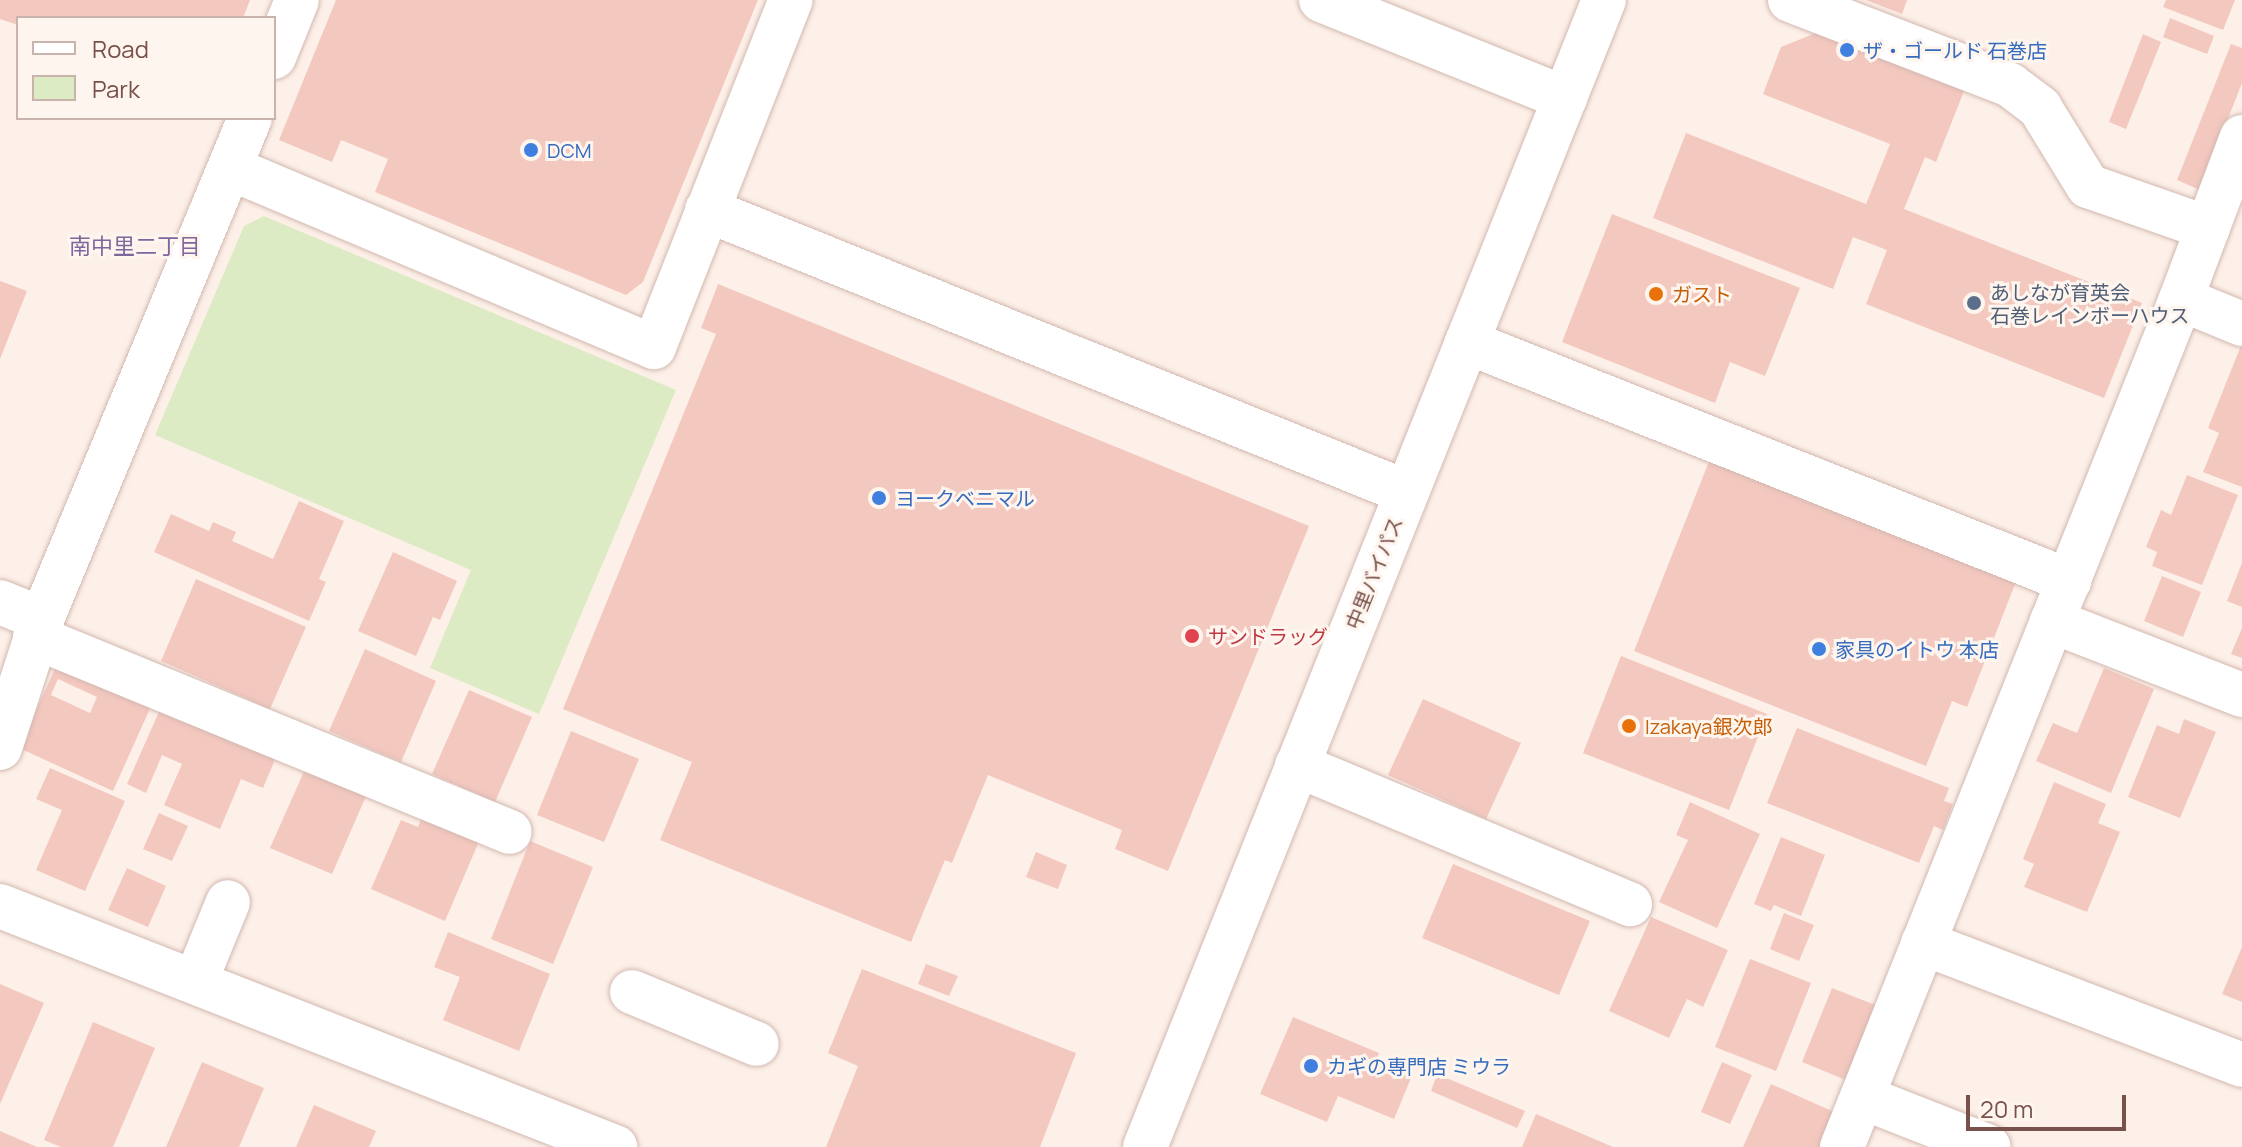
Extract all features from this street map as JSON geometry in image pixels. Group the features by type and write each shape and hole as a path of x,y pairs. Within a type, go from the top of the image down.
{"street":[{"path":"276,52 297,0"},
{"path":"230,168 654,347 791,0"},
{"path":"1321,0 1565,98"},
{"name":"中里バイパス","path":"1145,1147 1604,0"},
{"path":"1790,0 2010,85 2040,108 2088,186 2208,228"},
{"path":"0,748 38,628 249,120"},
{"path":"1842,1147 2181,299 2242,137"},
{"path":"707,210 1406,492"},
{"path":"2181,299 2242,324"},
{"path":"1467,342 2069,581"},
{"path":"0,602 38,628 510,832"},
{"path":"2052,621 2242,695"},
{"path":"1297,765 1630,904"},
{"path":"196,980 228,902"},
{"path":"0,906 196,980 615,1147"},
{"path":"1923,943 2242,1065"},
{"path":"632,992 757,1044"},
{"path":"1862,1097 1989,1147"}],"green space":[{"path":"264,216 676,390 539,714 430,668 471,570 155,435 244,226"}],"building":[{"path":"0,0 250,0 244,16 16,16 16,24 0,19"},
{"name":"DCM","path":"336,0 758,0 643,282 626,295 375,192 388,159 341,140 332,162 279,140"},
{"path":"1866,0 1907,0 1902,14"},
{"path":"2166,0 2235,0 2223,30 2163,7"},
{"path":"2170,18 2214,36 2207,54 2163,37"},
{"path":"1816,33 1964,91 1936,162 1925,157 1904,209 2142,303 2104,398 1866,304 1887,250 1853,237 1833,289 1653,218 1686,133 1866,204 1890,144 1763,94 1781,47"},
{"path":"2143,34 2161,42 2126,129 2109,122"},
{"path":"2231,44 2242,48 2242,83 2200,190 2177,180"},
{"path":"1612,214 1800,288 1765,376 1730,362 1715,403 1562,342"},
{"path":"0,281 27,291 0,359"},
{"path":"718,284 1309,526 1168,871 1115,849 1122,830 988,775 952,863 945,860 911,942 660,840 692,762 563,709 716,334 701,328"},
{"path":"2242,343 2242,487 2203,472 2219,433 2208,428"},
{"path":"1710,459 2017,579 1967,707 1952,701 1926,766 1634,651"},
{"path":"2187,475 2238,495 2202,585 2152,566 2157,552 2146,547 2161,510 2171,515"},
{"path":"299,501 344,521 319,579 326,582 309,621 154,552 171,514 209,531 213,522 236,532 232,541 273,559"},
{"path":"393,552 457,581 440,620 433,617 416,656 358,631"},
{"path":"2242,563 2242,607 2227,601"},
{"path":"2162,576 2201,592 2183,637 2144,621"},
{"path":"196,579 306,627 270,709 161,661"},
{"path":"2242,628 2242,658 2231,654"},
{"path":"365,649 436,681 401,762 329,731"},
{"path":"1621,656 1767,714 1729,810 1583,753"},
{"path":"58,662 152,704 113,791 19,748","holes":["58,679 97,697 90,713 51,695"]},
{"path":"2104,668 2154,689 2111,793 2036,761 2053,723 2077,733"},
{"path":"469,690 532,717 495,802 432,774"},
{"path":"1423,699 1521,743 1486,819 1388,775"},
{"path":"162,705 277,755 263,788 241,779 220,829 164,805 182,764 162,755 146,793 127,784"},
{"path":"2184,719 2216,732 2180,818 2128,797 2157,725 2179,734"},
{"path":"1797,728 1949,788 1944,801 1953,804 1943,830 1934,826 1919,863 1767,803"},
{"path":"571,731 639,759 604,842 537,815"},
{"path":"306,767 367,794 332,874 270,848"},
{"path":"50,768 125,801 85,891 36,870 62,810 36,799"},
{"path":"2054,782 2106,804 2098,823 2120,832 2087,912 2024,887 2034,864 2023,859"},
{"path":"1690,802 1760,834 1717,928 1659,902 1688,840 1676,835"},
{"path":"159,813 188,826 172,861 143,849"},
{"path":"423,814 480,839 445,921 371,889 401,820 418,827"},
{"path":"1781,837 1825,855 1801,916 1774,905 1771,911 1754,904"},
{"path":"530,841 593,867 553,964 491,939"},
{"path":"1036,852 1067,865 1058,889 1026,877"},
{"path":"1453,864 1590,921 1559,995 1422,938"},
{"path":"127,868 166,886 148,927 108,910"},
{"path":"1784,913 1814,925 1799,961 1770,949"},
{"path":"1651,917 1728,950 1703,1007 1687,999 1669,1038 1609,1011"},
{"path":"448,932 550,974 519,1051 443,1020 460,977 434,967"},
{"path":"2242,947 2242,1002 2222,994"},
{"path":"1750,959 1811,983 1776,1071 1715,1047"},
{"path":"926,964 958,976 949,996 918,984"},
{"path":"862,969 1076,1053 1040,1147 826,1147 858,1066 828,1053"},
{"path":"0,984 44,1003 0,1104"},
{"path":"1832,988 1883,1008 1853,1083 1802,1062"},
{"path":"1293,1017 1379,1053 1375,1063 1411,1078 1394,1119 1338,1096 1327,1122 1260,1094"},
{"path":"93,1022 155,1048 113,1147 61,1147 44,1140"},
{"path":"202,1062 264,1088 239,1147 166,1147"},
{"path":"1722,1062 1752,1075 1730,1124 1701,1112"},
{"path":"1437,1074 1525,1111 1517,1128 1431,1091"},
{"path":"1771,1084 1843,1116 1829,1147 1743,1147"},
{"path":"314,1105 376,1131 369,1147 296,1147"},
{"path":"1536,1114 1613,1147 1522,1147"},
{"path":"0,1131 37,1147 0,1147"}],"place":[{"name":"ザ・ゴールド 石巻店","path":"1847,50"},
{"name":"DCM","path":"531,150"},
{"name":"ガスト","path":"1656,294"},
{"name":"あしなが育英会 石巻レインボーハウス","path":"1974,303"},
{"name":"ヨークベニマル","path":"879,498"},
{"name":"サンドラッグ","path":"1192,636"},
{"name":"家具のイトウ 本店","path":"1819,649"},
{"name":"Izakaya銀次郎","path":"1629,726"},
{"name":"カギの専門店 ミウラ","path":"1311,1066"}],"district":[{"name":"南中里二丁目","path":"135,247"}]}
